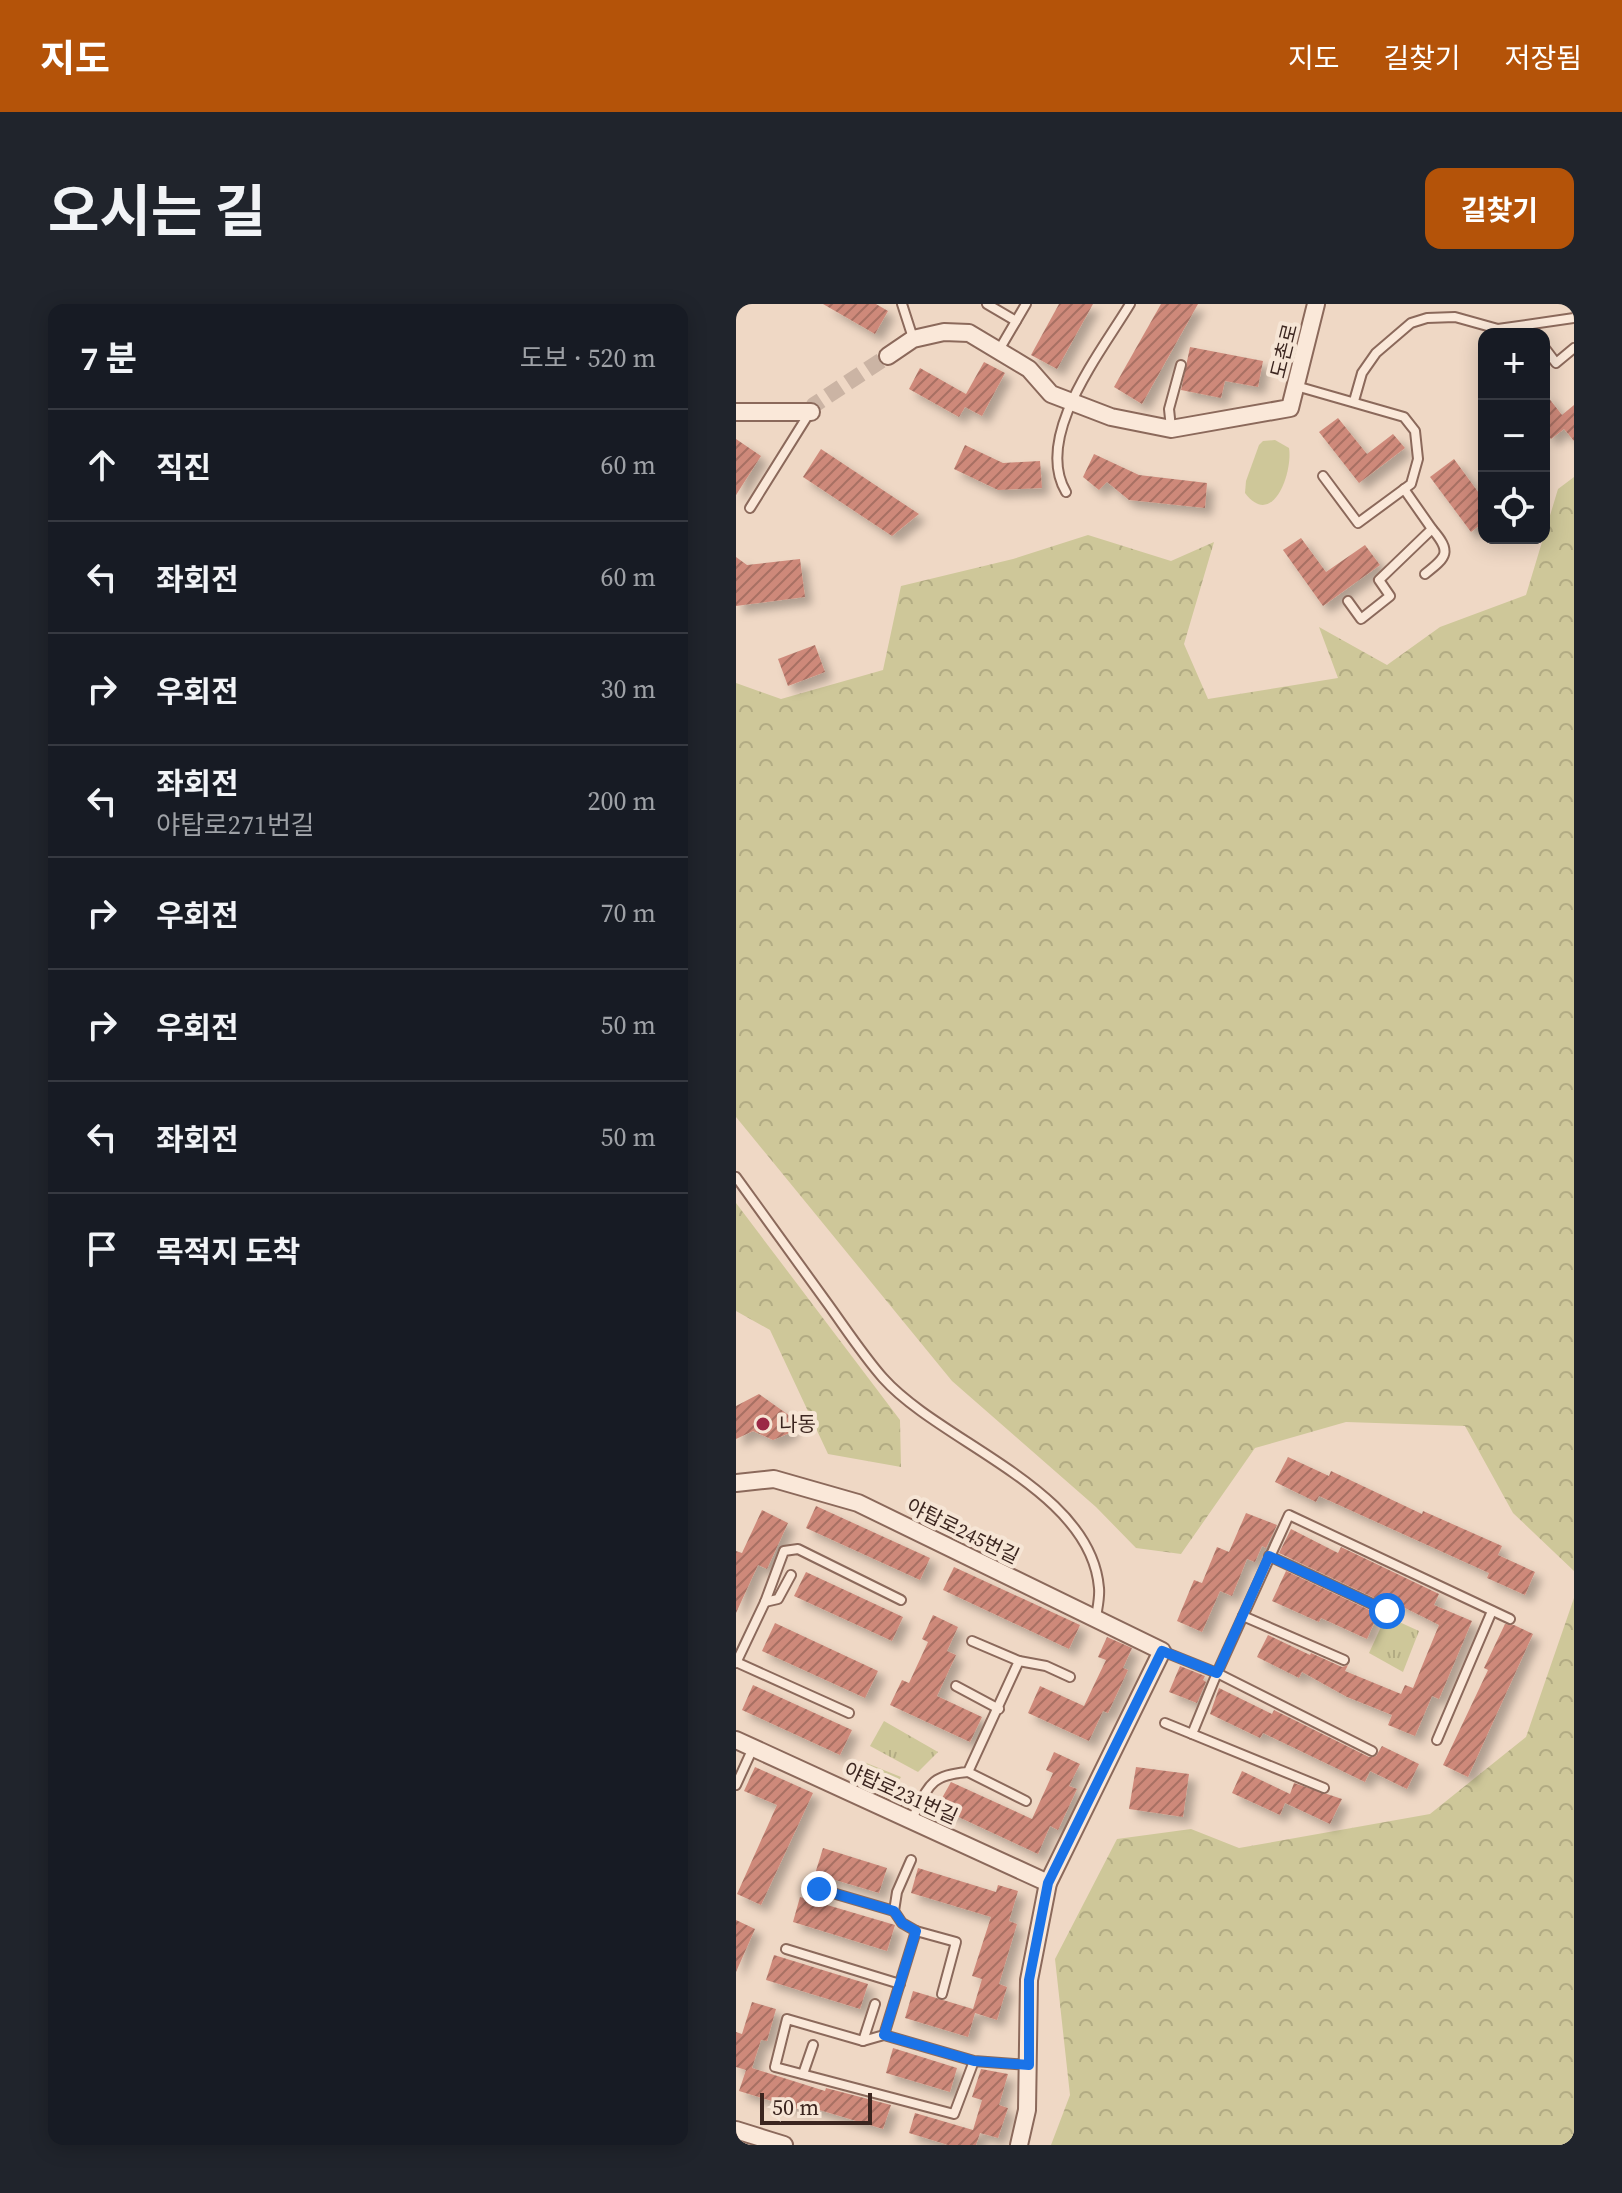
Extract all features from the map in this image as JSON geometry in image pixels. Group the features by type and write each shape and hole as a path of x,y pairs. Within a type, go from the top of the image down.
{"street":[{"name":"도촌로","path":"1171,429 1290,408 1316,304"},
{"path":"888,356 913,339 944,332 969,333 1029,369 1051,394 1111,417 1171,429"},
{"path":"736,412 811,412"},
{"name":"야탑로245번길","path":"736,1483 774,1479 858,1503 1162,1651"},
{"path":"1019,2145 1027,2110 1029,1980 1048,1883 1162,1651"},
{"name":"야탑로231번길","path":"736,1740 1048,1883"},
{"path":"736,2130 784,2145"}],"lane":[{"path":"902,304 913,339"},
{"path":"987,304 1016,321"},
{"path":"999,350 1026,304"},
{"path":"1066,492 1062,485 1059,443 1070,402 1130,304"},
{"path":"1354,401 1362,373 1376,353 1411,323 1427,318 1455,317 1498,329 1574,318"},
{"path":"1550,355 1556,363 1574,348"},
{"path":"1171,429 1169,409 1181,365"},
{"path":"1296,386 1404,417 1415,431 1418,459 1411,484 1358,523 1323,476"},
{"path":"750,508 811,412"},
{"path":"1404,489 1444,542 1446,552 1443,561 1425,574"},
{"path":"1348,601 1361,619 1390,596 1379,580 1432,529"},
{"path":"736,1177 859,1348 897,1393 1024,1481 1052,1504 1076,1530 1091,1559 1100,1588 1096,1619"},
{"path":"1192,1734 1289,1515 1510,1619"},
{"path":"849,1713 736,1662 765,1602 784,1551 798,1549 901,1600"},
{"path":"1269,1556 1387,1611"},
{"path":"765,1602 778,1599 791,1575"},
{"path":"1437,1740 1492,1611"},
{"path":"1243,1616 1344,1660"},
{"path":"972,1641 1019,1661 1046,1666 1070,1677"},
{"path":"1162,1651 1217,1673 1372,1751"},
{"path":"968,1772 1019,1661"},
{"path":"956,1686 999,1709"},
{"path":"1165,1723 1324,1788"},
{"path":"736,1785 753,1748"},
{"path":"912,1819 929,1786 945,1774 968,1772 1026,1801"},
{"path":"894,1911 897,1892 911,1860"},
{"path":"819,1889 894,1911 902,1923 916,1931 956,1942 942,1994"},
{"path":"884,2035 916,1931"},
{"path":"786,1949 900,1984"},
{"path":"863,2041 875,2004"},
{"path":"974,2061 954,2114 775,2067 787,2019 863,2041 884,2035 974,2061 1029,2065"},
{"path":"803,2074 813,2045"}],"green space":[{"path":"1275,440 1289,448 1288,470 1279,493 1272,501 1264,505 1255,503 1245,493 1246,481 1259,445 1263,441"},
{"path":"1574,477 1574,1571 1513,1513 1465,1426 1346,1422 1255,1448 1181,1554 1136,1548 1096,1507 952,1381 736,1117 736,683 781,699 883,670 901,586 1013,559 1088,535 1171,561 1214,542 1184,644 1208,699 1338,678 1319,627 1387,665 1440,627 1526,595 1541,544 1550,544 1550,516 1558,489"},
{"path":"736,1203 900,1420 901,1467 828,1454 770,1330 736,1311"},
{"path":"1574,1598 1574,2145 1051,2145 1070,2095 1055,1959 1117,1839 1191,1829 1239,1848 1430,1814 1526,1737"},
{"path":"1386,1616 1419,1631 1403,1672 1369,1653"},
{"path":"884,1721 938,1752 918,1772 870,1746"},
{"path":"864,1762 901,1777 890,1794 857,1778"}],"building":[{"path":"823,304 876,304 888,311 875,334"},
{"path":"1059,304 1093,304 1057,369 1031,355"},
{"path":"1161,304 1198,304 1142,404 1114,387"},
{"path":"1190,347 1263,361 1258,387 1225,381 1221,398 1181,390"},
{"path":"984,362 1005,373 982,416 965,407 959,417 909,389 920,368 966,394"},
{"path":"1550,400 1562,415 1574,405 1574,441 1564,429 1551,439"},
{"path":"1338,418 1367,454 1393,434 1405,448 1359,483 1319,432"},
{"path":"736,439 761,456 736,495"},
{"path":"965,445 1003,463 1040,461 1042,488 998,490 954,469"},
{"path":"821,449 919,514 892,536 803,477"},
{"path":"1094,454 1139,475 1207,483 1205,508 1129,500 1107,482 1099,490 1083,477"},
{"path":"1454,459 1478,492 1478,527 1471,532 1430,477"},
{"path":"1301,538 1326,572 1365,545 1380,565 1323,606 1283,550"},
{"path":"736,557 747,565 800,559 805,597 736,606"},
{"path":"815,645 825,672 788,686 778,659"},
{"name":"나동","path":"759,1394 790,1416 792,1432 773,1440 753,1431 736,1439 736,1406"},
{"path":"1288,1457 1329,1476 1331,1471 1422,1514 1423,1511 1502,1546 1498,1555 1535,1572 1525,1595 1487,1578 1489,1573 1319,1496 1316,1502 1275,1482"},
{"path":"816,1506 930,1558 920,1580 806,1528"},
{"path":"762,1510 788,1523 767,1569 758,1565 736,1613 736,1551 742,1553"},
{"path":"1246,1513 1277,1525 1266,1548 1262,1546 1255,1562 1247,1559 1232,1596 1220,1591 1202,1632 1177,1621 1194,1580 1202,1583 1217,1547 1229,1552"},
{"path":"1291,1529 1338,1553 1341,1547 1439,1594 1434,1605 1472,1621 1439,1699 1432,1696 1415,1736 1388,1725 1392,1715 1347,1697 1302,1672 1299,1678 1257,1657 1268,1635 1342,1667 1348,1665 1345,1671 1401,1694 1405,1685 1413,1688 1439,1625 1385,1598 1383,1602 1279,1553"},
{"path":"954,1567 1080,1625 1069,1649 943,1590"},
{"path":"1286,1571 1378,1614 1367,1639 1321,1618 1319,1622 1272,1601"},
{"path":"806,1572 903,1617 892,1641 794,1596"},
{"path":"933,1615 958,1627 947,1651 956,1655 937,1696 982,1717 970,1742 890,1705 902,1680 909,1683 928,1642 922,1639"},
{"path":"775,1623 878,1671 865,1698 762,1651"},
{"path":"1505,1624 1533,1634 1468,1777 1443,1765 1488,1670 1484,1668"},
{"path":"1107,1637 1132,1648 1123,1668 1128,1670 1108,1713 1103,1711 1089,1741 1028,1713 1040,1686 1084,1706 1106,1660 1098,1657"},
{"path":"1180,1666 1205,1676 1203,1680 1206,1682 1197,1703 1169,1692"},
{"path":"753,1685 852,1730 840,1755 742,1710"},
{"path":"1219,1688 1272,1714 1274,1710 1369,1757 1376,1756 1382,1746 1419,1764 1407,1789 1370,1771 1365,1782 1263,1733 1260,1738 1210,1714"},
{"path":"1054,1752 1080,1764 1069,1786 1077,1789 1058,1830 1050,1826 1038,1854 937,1807 951,1782 1032,1819 1053,1773 1046,1770"},
{"path":"755,1767 813,1793 761,1905 737,1894 777,1805 744,1791"},
{"path":"1136,1767 1189,1774 1183,1817 1129,1809"},
{"path":"1242,1771 1290,1794 1294,1783 1342,1799 1330,1824 1285,1803 1280,1815 1232,1793"},
{"path":"823,1848 887,1868 879,1893 815,1874"},
{"path":"918,1868 996,1892 998,1885 1018,1891 1009,1921 1017,1924 999,1984 1007,1987 997,2020 975,2013 968,2037 905,2018 913,1991 973,2009 982,1979 972,1976 991,1917 911,1893"},
{"path":"800,1897 895,1925 887,1951 793,1922"},
{"path":"736,1920 755,1929 736,1972"},
{"path":"774,1955 868,1984 860,2009 766,1980"},
{"path":"752,2002 776,2009 767,2041 761,2040 752,2068 825,2091 826,2088 891,2105 883,2129 806,2106 805,2111 739,2091 746,2070 736,2067 736,2032 742,2034"},
{"path":"893,2048 957,2068 950,2092 886,2073"},
{"path":"981,2069 1008,2074 999,2105 1008,2108 998,2138 980,2133 976,2145 948,2145 909,2133 915,2113 973,2130 982,2100 972,2097"}],"tunnel":[{"path":"811,412 814,405 888,356"}],"place":[{"name":"나동","path":"763,1424"}],"route":[{"path":"819,1889 894,1911 902,1923 916,1931 884,2035 974,2061 1029,2065 1029,1980 1048,1883 1162,1651 1217,1673 1269,1556 1387,1611"}]}
